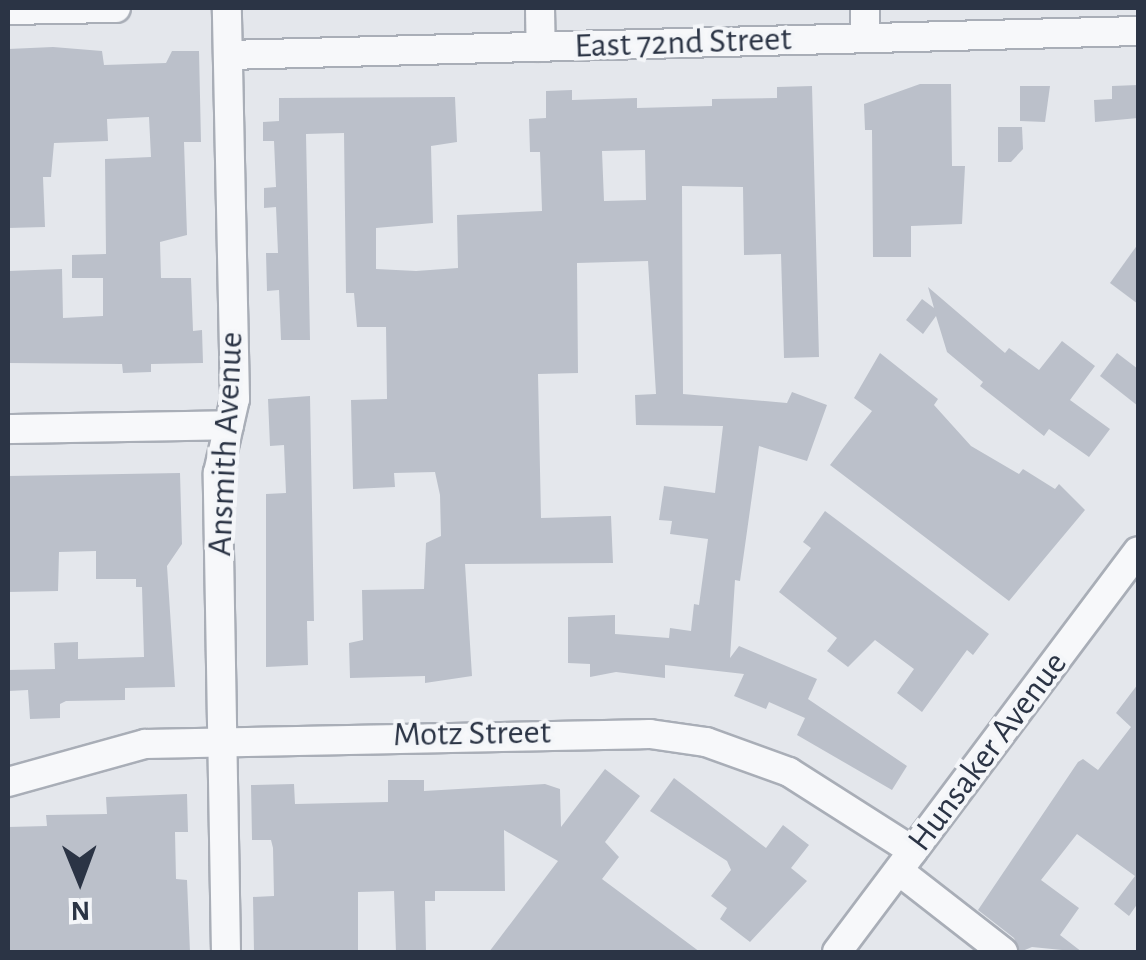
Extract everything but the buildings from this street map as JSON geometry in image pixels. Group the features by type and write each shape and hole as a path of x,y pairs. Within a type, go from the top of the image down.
{"street":[{"path":"8,10 116,8"},
{"name":"Ansmith Avenue","path":"226,8 235,399 218,474 226,952"},
{"path":"540,8 541,47"},
{"path":"865,8 865,38"},
{"name":"East 72nd Street","path":"228,55 865,38 1030,21 1138,31"},
{"path":"8,429 229,424"},
{"name":"Hunsaker Avenue","path":"837,952 1138,551"},
{"name":"Motz Street","path":"8,782 129,746 593,731 689,738 811,783 906,861 1003,952"}]}
